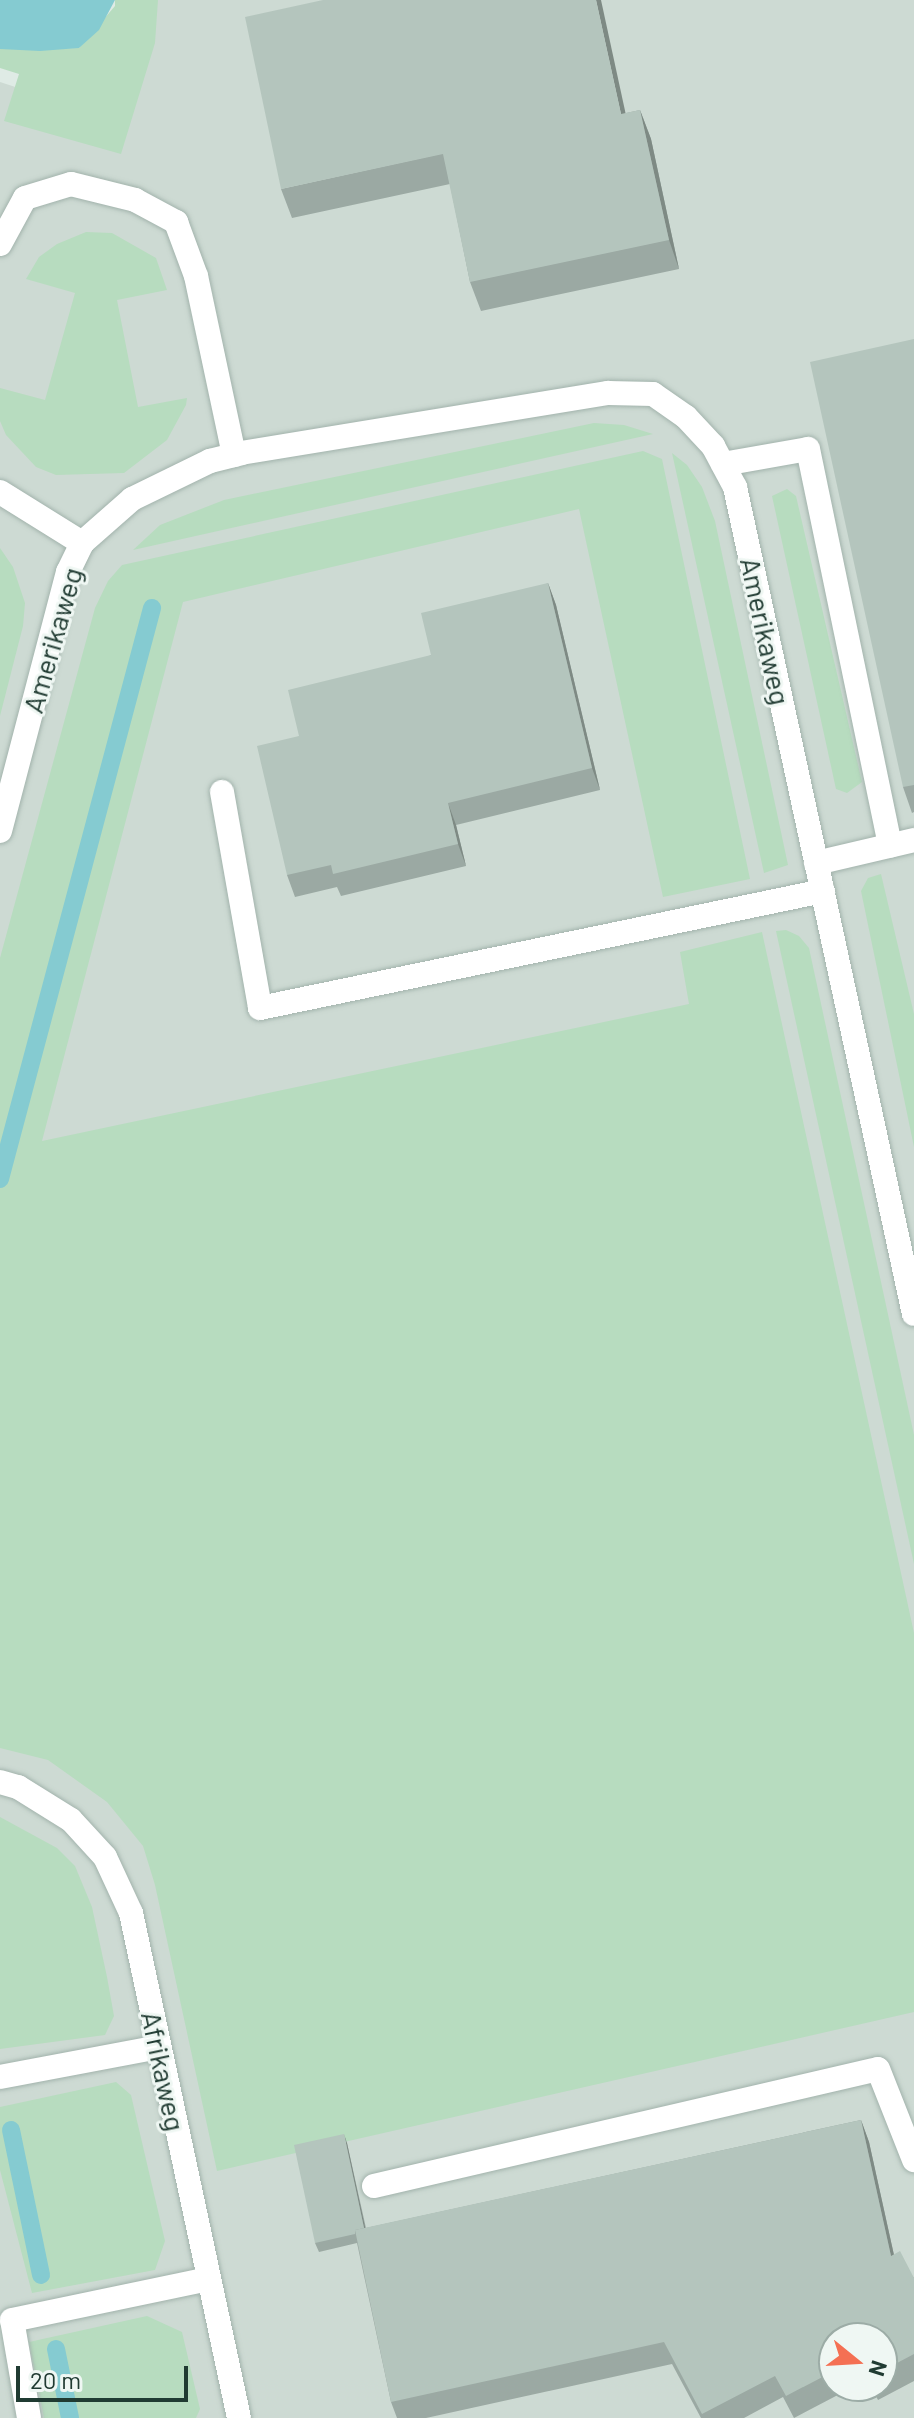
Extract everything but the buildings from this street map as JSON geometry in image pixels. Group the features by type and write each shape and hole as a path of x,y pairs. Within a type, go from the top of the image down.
{"street":[{"path":"0,244 25,198 71,184 135,200 176,222 196,276 234,455"},
{"name":"Amerikaweg","path":"0,831 68,572 82,543 132,499 210,461 234,455 608,393 653,394 686,417 713,446 735,487 914,1314"},
{"path":"723,464 808,449 902,843 816,863"},
{"name":"Amerikaweg","path":"0,492 82,543"},
{"path":"222,792 260,1008 823,891"},
{"name":"Afrikaweg","path":"0,1782 18,1787 71,1820 105,1857 131,1913 239,2418"},
{"path":"0,2077 159,2047"},
{"path":"374,2186 878,2069 914,2160"},
{"path":"29,2418 6,2312 209,2279"}],"shaded area":[{"path":"137,0 914,0 914,2418 0,2418 0,82 104,116"}],"green space":[{"path":"115,0 158,0 155,43 121,154 4,121 19,74 0,68 0,49 79,48 115,6"},
{"path":"86,232 112,233 156,258 167,290 117,300 138,407 187,398 167,440 124,473 56,475 36,467 6,435 0,421 0,388 45,400 75,293 26,279 39,257 57,244"},
{"path":"594,423 624,425 653,434 133,550 160,525 224,500"},
{"path":"643,451 662,459 750,879 663,897 579,509 183,602 42,1141 689,1004 680,952 762,932 914,1633 914,2012 217,2171 155,1885 143,1846 107,1802 48,1760 0,1748 0,958 95,608 108,581 122,565"},
{"path":"672,453 687,465 702,487 715,521 788,865 764,873"},
{"path":"787,489 796,496 862,782 847,793 836,789 772,496"},
{"path":"0,548 13,567 25,603 23,626 0,716"},
{"path":"881,874 914,1014 914,1147 861,891 868,878"},
{"path":"786,930 799,936 809,948 914,1435 914,1564 776,931"},
{"path":"0,1817 57,1848 75,1866 92,1907 114,2016 105,2035 0,2049"},
{"path":"116,2082 131,2095 165,2241 155,2270 32,2293 0,2170 0,2107"},
{"path":"147,2316 182,2332 200,2409 196,2418 44,2418 29,2342"}],"water":[{"path":"0,0 115,0 99,30 79,48 40,51 0,49"}],"waterway":[{"path":"0,1179 152,608"},
{"path":"11,2130 41,2275"},
{"path":"56,2349 70,2418"}]}
